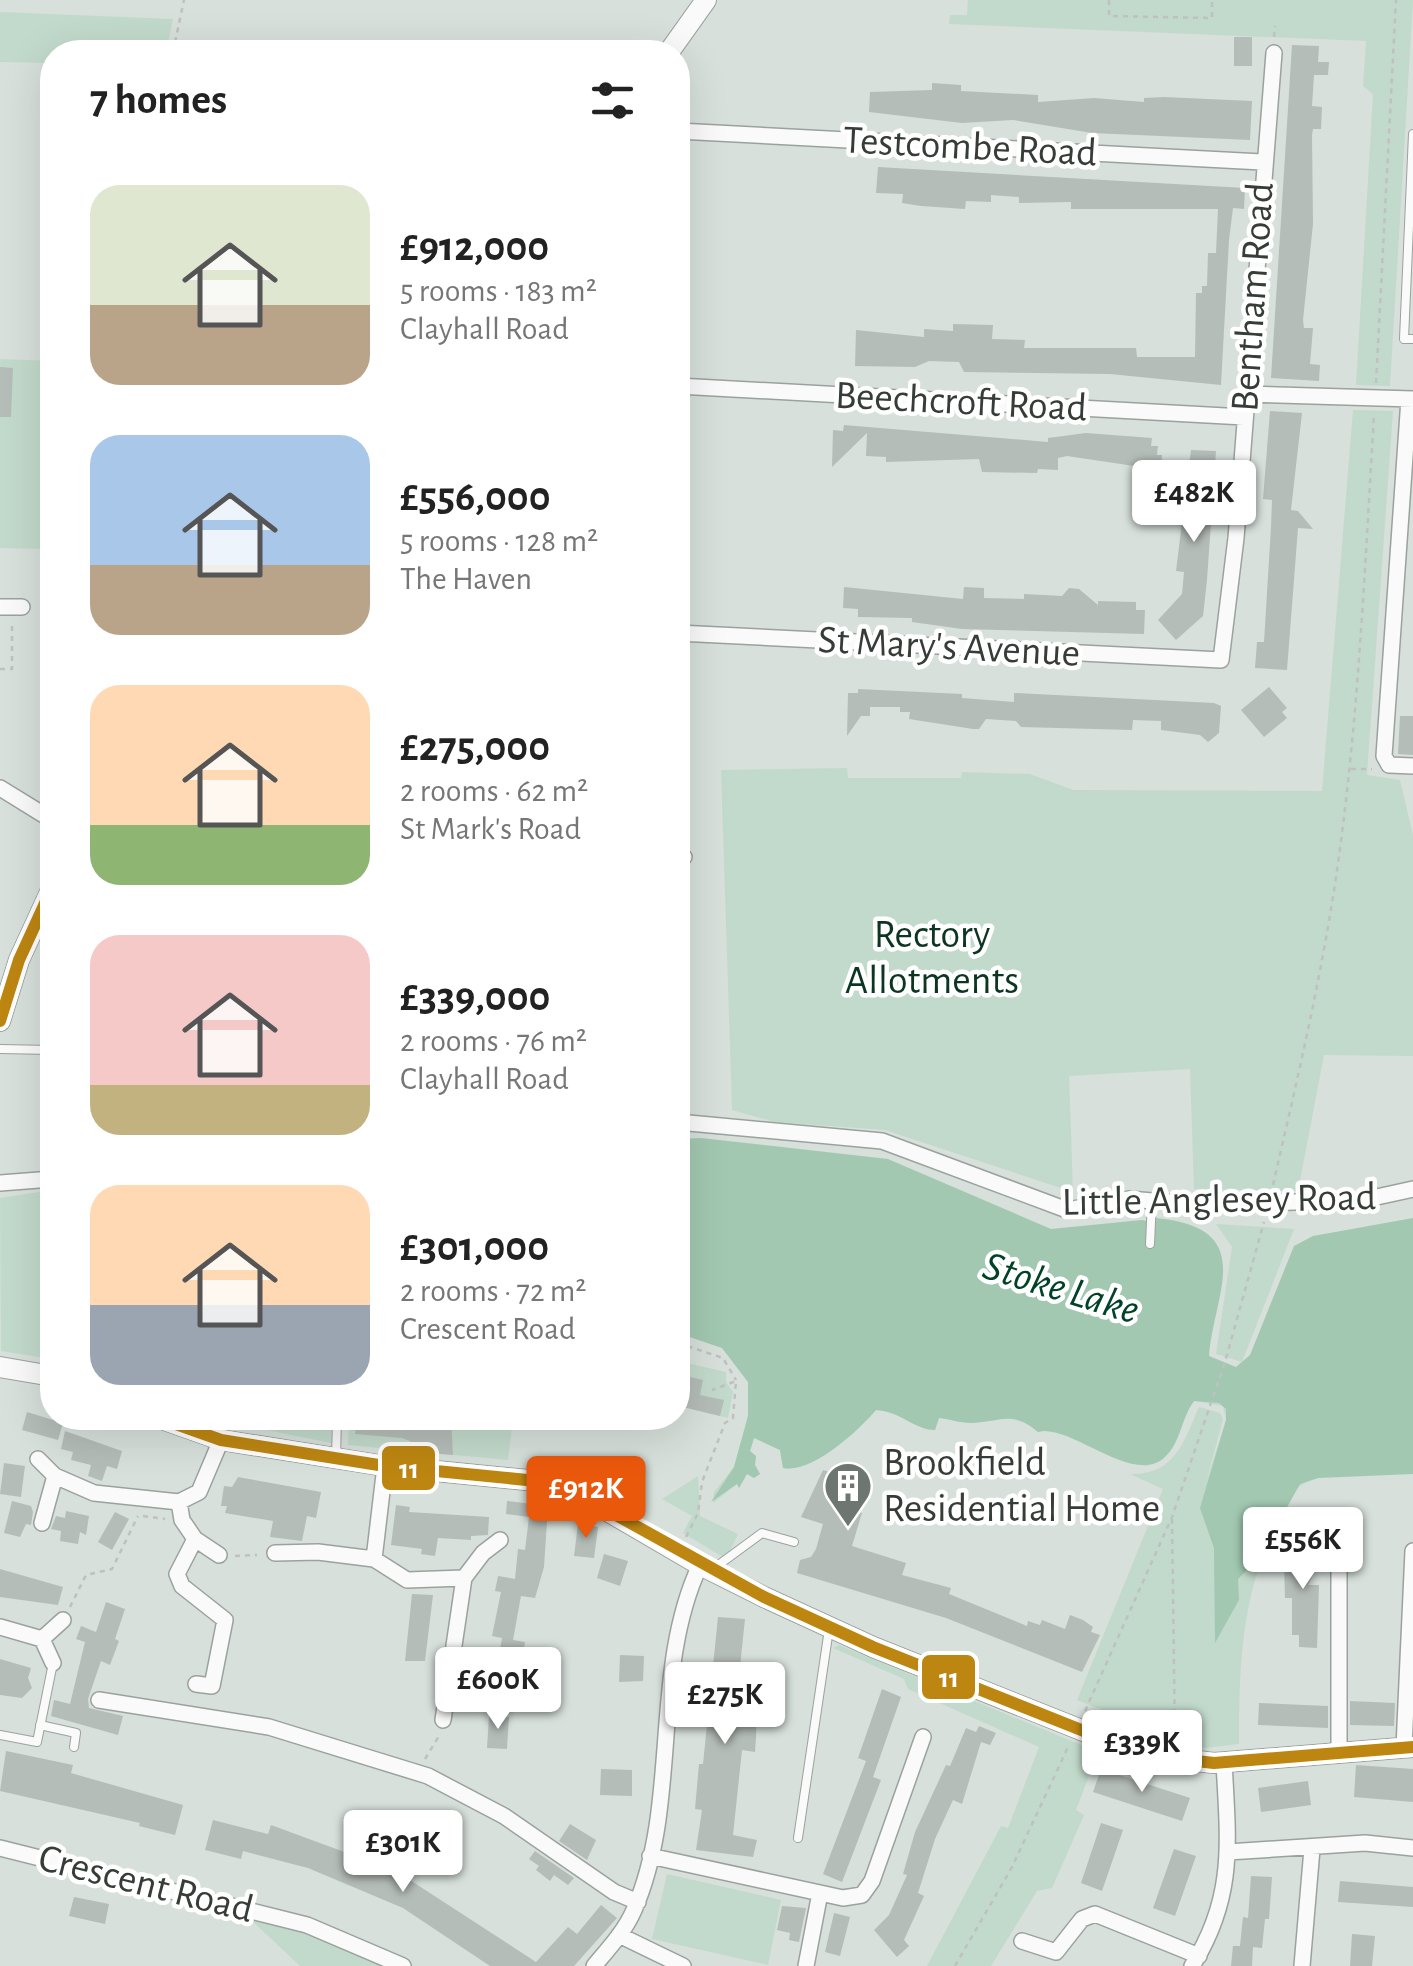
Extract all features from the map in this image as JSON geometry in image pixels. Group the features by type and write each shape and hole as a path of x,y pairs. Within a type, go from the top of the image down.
{"street":[{"path":"678,40 706,0"},
{"name":"Bentham Road","path":"1221,660 1274,53"},
{"name":"Testcombe Road","path":"690,132 1262,162"},
{"name":"Beechcroft Road","path":"690,387 1244,417"},
{"path":"1246,394 1411,399 1385,760 1413,766"},
{"name":"St Mary's Avenue","path":"690,634 1221,660"},
{"path":"0,788 40,813"},
{"path":"0,1022 10,958 40,908"},
{"name":"Little Anglesey Road","path":"690,1123 882,1142 1059,1209 1152,1200 1364,1200 1413,1189"},
{"path":"0,1182 40,1180"},
{"path":"0,1367 40,1374"},
{"path":"193,1430 221,1440 336,1460 537,1481 580,1494 705,1568 829,1627 1144,1755 1181,1762 1409,1747 1412,1552"},
{"path":"38,1459 55,1476 94,1493 178,1502 199,1492 221,1440"},
{"path":"374,1560 386,1466"},
{"path":"42,1522 55,1476"},
{"path":"178,1502 183,1524 195,1539 219,1555"},
{"path":"195,1539 178,1571 179,1582 222,1615 226,1624 212,1686 196,1684"},
{"path":"442,1720 464,1578 483,1553 500,1540"},
{"path":"275,1553 318,1552 374,1560 407,1580 464,1578"},
{"path":"1339,1566 1339,1750"},
{"path":"594,1966 620,1935 638,1902 650,1856 684,1606 705,1568"},
{"path":"42,1639 63,1620"},
{"path":"0,1627 42,1639 53,1663"},
{"path":"99,1700 269,1727 415,1772 504,1816 614,1892 638,1902"},
{"path":"650,1856 853,1898 868,1890 924,1737"},
{"path":"1022,1940 1048,1952 1060,1950 1082,1920 1095,1914 1196,1961 1222,1906 1228,1852 1224,1762"},
{"path":"1228,1852 1365,1843 1413,1848"},
{"name":"Crescent Road","path":"0,1848 307,1925 403,1966"},
{"path":"1302,1966 1312,1849"},
{"path":"806,1966 820,1893"},
{"path":"620,1935 683,1966"}],"lane":[{"path":"1413,134 1404,339 1413,339"},
{"path":"0,1049 40,1050"},
{"path":"1150,1244 1152,1200"},
{"path":"336,1460 337,1430"},
{"path":"705,1568 762,1533 794,1542"},
{"path":"798,1838 829,1627"},
{"path":"0,1735 36,1742 53,1663"},
{"path":"40,1725 76,1733 74,1747"}],"path":[{"path":"176,40 184,0"},
{"path":"1109,0 1109,16 1212,18 1212,0"},
{"path":"955,1966 1012,1867 1172,1517 1210,1408 1269,1202 1320,972 1349,769 1375,399 1396,0"},
{"path":"0,669 12,670 12,607"},
{"path":"1349,769 1367,770 1385,760"},
{"path":"678,1551 698,1513 702,1482 725,1423 733,1418 736,1381 724,1358 690,1347"},
{"path":"712,1390 736,1381"},
{"path":"63,1620 86,1575 112,1569 138,1514"},
{"path":"1172,1517 1172,1729 1181,1762"},
{"path":"219,1555 275,1553"},
{"path":"415,1772 437,1744 442,1720"}],"green space":[{"path":"968,0 1413,0 1390,386 1356,385 1373,94 1363,86 1366,41 949,24 950,15 967,15"},
{"path":"0,12 173,19 169,40 40,40 40,63 0,62"},
{"path":"0,359 40,361 40,549 0,548"},
{"name":"Rectory Allotments","path":"1353,410 1393,411 1367,775 1400,780 1413,835 1413,1056 1324,1055 1298,1191 1194,1189 1190,1069 1069,1076 1073,1192 885,1130 775,1122 732,1110 721,770 847,768 848,778 961,778 962,772 1030,774 1073,790 1322,791"},
{"path":"40,1192 40,1357 1,1351 0,1198"},
{"path":"1216,1224 1294,1229 1242,1362 1216,1354 1232,1247"},
{"path":"690,1329 875,1409 933,1416 1196,1387 1413,1474 1332,1475 1303,1484 1293,1493 1263,1554 1247,1614 1240,1676 1239,1744 1205,1748 1077,1700 1163,1489 1130,1474 1145,1473 1167,1463 1182,1444 1199,1407 1220,1413 1223,1419 1206,1483 1226,1420 1223,1406 1194,1401 1170,1451 1151,1464 1119,1459 1067,1436 1038,1432 1014,1419 972,1423 939,1418 935,1430 876,1410 834,1449 795,1468 783,1468 780,1450 754,1438 750,1451 756,1456 760,1474 754,1478 747,1474 739,1488 737,1484 713,1503 714,1492 734,1467 748,1416 748,1382 722,1348 690,1337"},
{"path":"690,1364 726,1372 726,1382 733,1392 728,1418 690,1409"},
{"path":"266,1430 332,1430 331,1443"},
{"path":"349,1430 512,1430 508,1460 348,1445"},
{"path":"698,1476 700,1516 738,1534 726,1559 683,1533 692,1516 662,1499"},
{"path":"839,1645 1098,1752 1076,1810 1084,1815 1052,1888 1037,1891 991,1966 927,1966 1001,1826 1008,1828 1039,1747 908,1689 904,1679 833,1648"},
{"path":"667,1874 781,1900 768,1965 652,1939"},
{"path":"249,1918 299,1930 387,1966 300,1966"}],"water":[{"name":"Stoke Lake","path":"690,1138 888,1159 1051,1229 1142,1220 1147,1221 1147,1238 1154,1238 1156,1218 1188,1224 1208,1235 1219,1249 1223,1267 1209,1356 1236,1367 1250,1355 1294,1246 1313,1236 1413,1218 1413,1474 1318,1478 1300,1484 1258,1559 1238,1579 1239,1600 1215,1643 1214,1548 1200,1508 1226,1420 1226,1409 1219,1403 1194,1401 1170,1452 1151,1465 1119,1460 1067,1436 1038,1432 1014,1419 972,1423 939,1418 935,1430 876,1410 834,1449 795,1468 783,1468 780,1450 754,1438 750,1451 756,1456 760,1474 754,1478 747,1474 739,1488 737,1484 711,1502 734,1467 748,1416 748,1382 722,1348 690,1337"}],"building":[{"path":"1234,37 1252,37 1252,66 1234,66"},
{"path":"1292,45 1319,46 1318,62 1329,62 1328,75 1314,75 1312,106 1322,107 1321,129 1313,129 1312,135 1313,224 1303,320 1304,328 1313,328 1310,364 1320,365 1319,381 1271,378"},
{"path":"932,83 961,85 961,91 1038,95 1038,102 1094,98 1144,102 1144,98 1164,97 1252,101 1250,140 1092,133 1013,120 962,123 869,112 870,92 932,90"},
{"path":"878,167 1245,188 1244,209 1233,208 1229,240 1221,385 1110,374 964,372 959,362 929,361 915,367 855,366 856,330 924,337 924,329 953,331 953,324 993,325 992,339 1025,340 1024,348 1136,348 1137,357 1195,357 1196,293 1202,293 1202,286 1207,286 1208,253 1216,253 1218,209 1071,209 1071,202 1019,203 1019,197 991,195 991,202 966,201 965,209 921,206 902,203 903,194 876,193"},
{"path":"0,367 13,368 11,417 0,417"},
{"path":"1270,411 1302,413 1291,510 1298,511 1313,529 1298,528 1287,670 1255,668 1257,642 1264,642 1271,527 1272,500 1263,499"},
{"path":"844,425 1048,442 1048,438 1086,433 1152,438 1151,446 1158,446 1157,455 1162,455 1161,470 1067,456 1058,458 1058,470 1038,469 1037,473 982,472 979,459 886,462 886,457 866,456 867,433 832,467 833,430 843,431"},
{"path":"1191,450 1216,451 1207,580 1203,616 1176,640 1158,620 1182,594 1184,572 1176,571"},
{"path":"844,587 963,599 964,587 984,588 984,598 1024,599 1024,594 1062,596 1069,588 1079,589 1098,605 1098,601 1136,602 1136,610 1145,610 1144,634 962,629 912,622 912,618 858,617 858,609 843,608"},
{"path":"1269,687 1287,708 1282,712 1287,718 1264,737 1241,710"},
{"path":"858,689 962,694 962,698 1014,702 1014,693 1214,703 1221,706 1219,733 1208,742 1200,735 1161,730 1161,721 1133,720 1132,730 1021,727 1016,721 986,719 979,729 973,729 909,719 910,712 900,712 900,707 870,707 870,716 861,716 847,736 848,693 858,693"},
{"path":"1400,716 1413,716 1413,755 1398,754"},
{"path":"690,1377 703,1380 700,1395 724,1400 720,1416 690,1409"},
{"path":"27,1412 40,1416 40,1430 61,1430 58,1440 22,1430"},
{"path":"356,1430 452,1430 453,1455 414,1452 410,1441 402,1438 355,1434"},
{"path":"65,1431 122,1451 117,1469 107,1466 102,1481 88,1476 91,1465 71,1460 73,1452 61,1449"},
{"path":"4,1463 25,1466 21,1497 0,1494"},
{"path":"823,1470 852,1479 843,1507 862,1513 852,1546 906,1563 902,1575 951,1588 949,1594 1027,1626 1028,1621 1040,1625 1042,1620 1065,1629 1070,1615 1093,1627 1091,1632 1100,1635 1082,1672 946,1618 797,1573 800,1560 811,1557 816,1549 823,1524 801,1517"},
{"path":"238,1477 321,1492 316,1518 307,1516 302,1541 270,1537 273,1521 225,1513 227,1506 221,1506 224,1486 232,1487"},
{"path":"12,1501 31,1506 33,1512 31,1525 26,1524 20,1537 4,1533"},
{"path":"507,1501 548,1506 544,1567 535,1598 521,1596 513,1640 525,1642 518,1684 495,1680 502,1638 492,1636 501,1592 495,1591 498,1576 515,1579 518,1549 525,1550 529,1517 506,1514"},
{"path":"396,1505 410,1507 409,1512 489,1517 488,1535 471,1536 471,1540 438,1538 435,1556 421,1554 422,1549 391,1545"},
{"path":"66,1511 89,1516 86,1535 80,1532 78,1544 60,1541 61,1531 51,1529 56,1516 65,1518"},
{"path":"115,1512 129,1519 112,1550 98,1542"},
{"path":"1339,1513 1352,1514 1351,1546 1325,1545 1326,1520 1339,1521"},
{"path":"578,1524 598,1527 594,1558 574,1556"},
{"path":"1296,1540 1324,1554 1308,1585 1319,1585 1317,1648 1299,1647 1299,1635 1292,1635 1292,1598 1285,1598 1284,1564"},
{"path":"604,1554 628,1561 620,1586 597,1578"},
{"path":"0,1569 63,1587 58,1605 0,1597"},
{"path":"412,1594 433,1595 425,1661 405,1661"},
{"path":"106,1602 125,1609 110,1665 101,1661 88,1699 89,1708 123,1716 118,1735 51,1716 54,1700 70,1704 85,1642 76,1639 81,1626 96,1632"},
{"path":"718,1617 745,1619 736,1705 757,1706 756,1738 755,1752 742,1750 733,1835 757,1840 753,1857 696,1850 702,1810 695,1809 699,1764 703,1764"},
{"path":"620,1655 644,1656 643,1681 619,1682"},
{"path":"0,1659 31,1668 28,1678 32,1688 22,1698 0,1695"},
{"path":"882,1689 901,1697 873,1777 881,1780 842,1882 823,1874 866,1761 858,1758"},
{"path":"1350,1701 1395,1703 1394,1726 1350,1725"},
{"path":"1259,1703 1328,1706 1328,1728 1258,1725"},
{"path":"489,1716 509,1717 507,1749 487,1748"},
{"path":"979,1726 996,1733 990,1745 981,1742 962,1804 953,1800 935,1839 918,1893 924,1896 904,1940 909,1946 897,1957 874,1930 889,1915 907,1875 903,1874 915,1832 946,1765 950,1766 966,1728 976,1732"},
{"path":"6,1751 73,1765 71,1773 183,1805 175,1835 139,1826 140,1823 0,1791"},
{"path":"1356,1765 1413,1769 1413,1802 1354,1797"},
{"path":"601,1769 632,1770 632,1796 600,1795"},
{"path":"1101,1769 1190,1798 1182,1821 1093,1792"},
{"path":"1308,1781 1311,1805 1261,1812 1258,1788"},
{"path":"213,1820 268,1834 271,1825 396,1871 536,1962 568,1927 577,1934 601,1905 617,1918 574,1966 490,1966 403,1908 308,1868 243,1851 241,1859 205,1850"},
{"path":"1101,1823 1123,1830 1102,1891 1081,1883"},
{"path":"570,1824 596,1840 587,1860 559,1841"},
{"path":"1174,1849 1196,1856 1175,1916 1153,1908"},
{"path":"535,1851 574,1878 568,1885 554,1875 550,1881 529,1859"},
{"path":"1251,1876 1272,1877 1269,1919 1265,1919 1262,1948 1253,1947 1252,1966 1231,1966 1233,1946 1240,1946 1243,1917 1248,1918"},
{"path":"1340,1881 1413,1887 1413,1907 1338,1902"},
{"path":"74,1897 109,1904 105,1924 69,1916"},
{"path":"782,1906 806,1908 799,1942 789,1940 790,1933 777,1930"},
{"path":"834,1913 850,1917 840,1956 825,1952"},
{"path":"1352,1934 1375,1936 1372,1966 1350,1966"}],"transit line":[{"name":"11","path":"0,1021 19,960 40,914"},
{"name":"11","path":"193,1430 221,1440 385,1466 537,1481 580,1495 764,1597 873,1647 1144,1755 1214,1763 1413,1747"}],"place":[{"name":"Brookfield Residential Home","path":"848,1528"}]}
